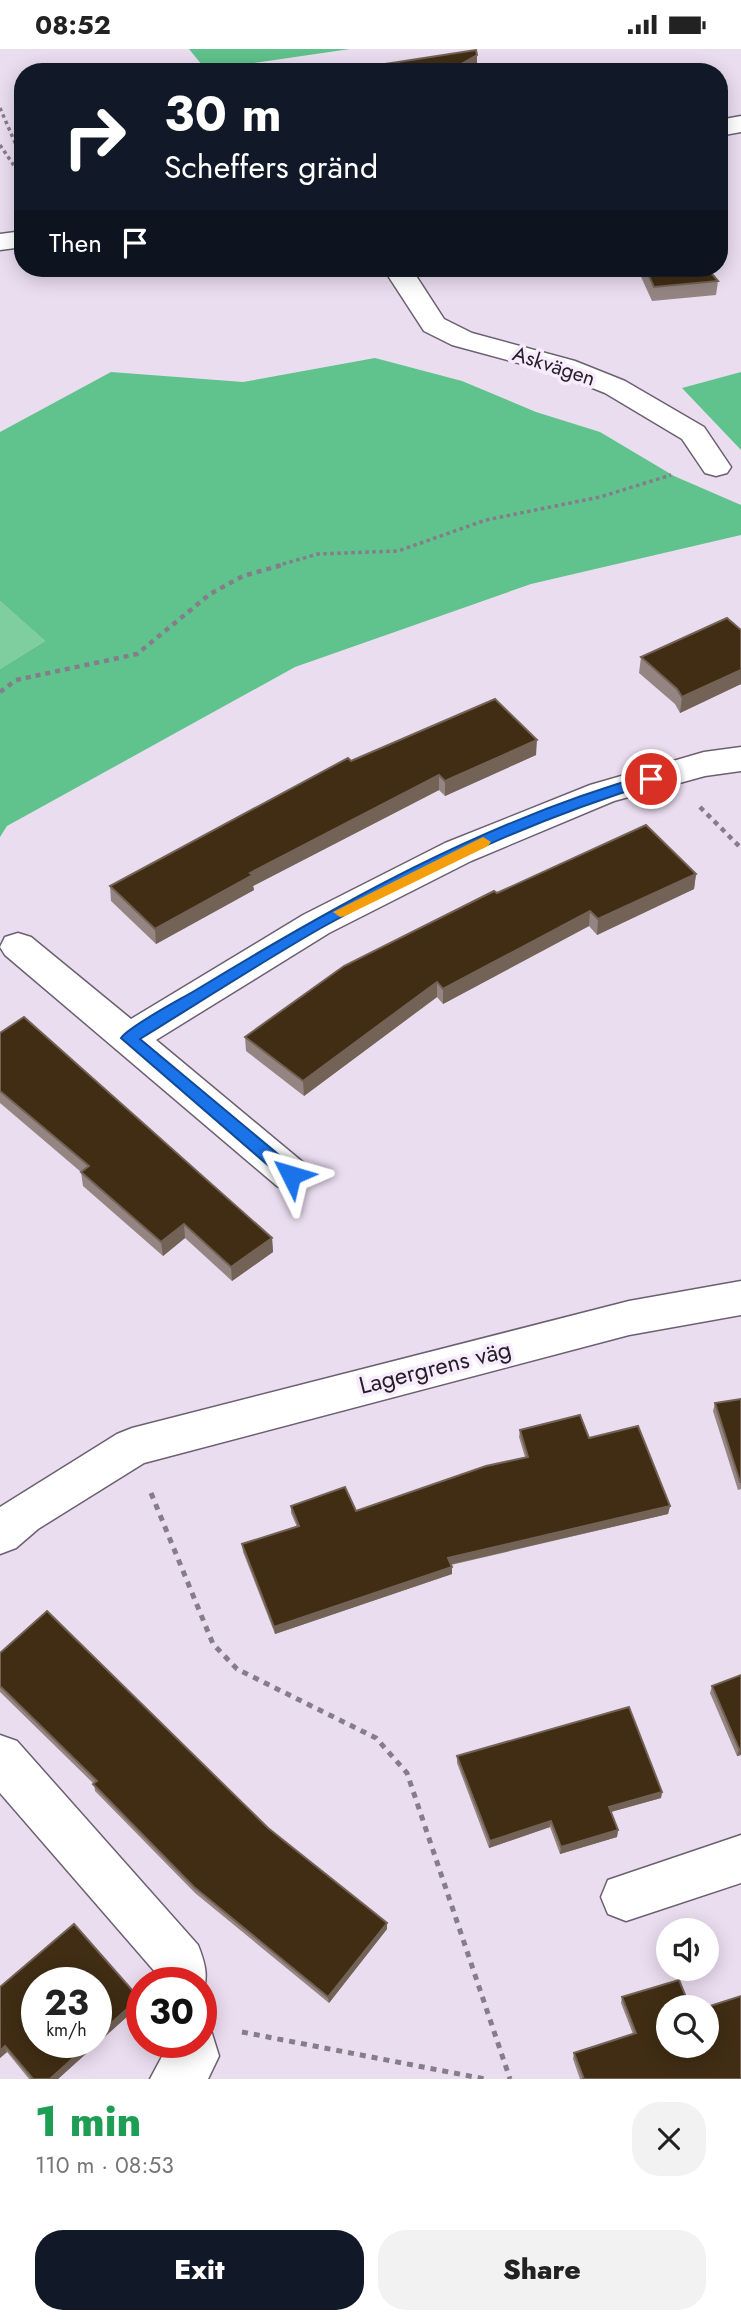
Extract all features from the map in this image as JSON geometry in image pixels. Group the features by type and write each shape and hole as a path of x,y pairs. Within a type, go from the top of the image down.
{"street":[{"name":"Askvägen","path":"403,277 434,325 462,339 565,366 615,387 693,433 716,467"},
{"path":"129,1038 316,924 458,852 602,793 704,764 741,759"},
{"path":"18,946 291,1175"},
{"name":"Lagergrens väg","path":"0,1534 22,1515 132,1447 615,1322 741,1297"},
{"path":"0,1757 180,1963 180,1967"},
{"path":"626,1896 741,1859"},
{"path":"176,2079 192,2058"}],"path":[{"path":"0,108 14,140"},
{"path":"0,145 14,166"},
{"path":"0,692 16,680 137,654 210,594 243,576 318,554 398,551 486,520 600,498 650,479 716,467"},
{"path":"132,1447 214,1644 237,1668 376,1738 407,1773 510,2079"},
{"path":"217,2037 485,2079"}],"green space":[{"path":"189,49 350,49 254,63 200,63"},
{"path":"375,358 462,381 536,412 600,432 674,476 741,505 741,535 531,584 295,667 7,826 0,837 0,669 45,641 0,601 0,432 111,372 243,382"},
{"path":"741,372 741,450 682,388"},
{"path":"0,601 45,641 0,669"}],"building":[{"path":"476,50 477,55 463,63 392,63"},
{"path":"649,277 715,277 718,281 654,287"},
{"path":"727,618 741,630 741,670 682,697 677,689 641,657"},
{"path":"495,699 537,740 445,781 439,775 250,873 253,875 155,929 110,886 348,758 351,761"},
{"path":"646,825 696,874 598,919 590,911 443,989 437,982 303,1081 245,1037 344,966 494,891 497,893"},
{"path":"24,1017 272,1238 231,1267 184,1224 161,1242 81,1172 89,1166 0,1091 0,1033"},
{"path":"741,1399 741,1482 740,1482 715,1403"},
{"path":"580,1415 589,1438 638,1426 670,1506 448,1558 452,1567 274,1627 242,1544 299,1526 291,1506 345,1487 356,1511 486,1466 528,1457 520,1430"},
{"path":"47,1611 268,1828 387,1923 328,1997 194,1887 93,1784 97,1781 0,1686 0,1653"},
{"path":"741,1675 741,1749 739,1749 712,1686"},
{"path":"629,1707 662,1792 609,1807 618,1830 561,1847 551,1821 490,1841 457,1756"},
{"path":"74,1924 112,1967 23,1967"},
{"path":"112,1967 126,1983 126,2010 112,2022"},
{"path":"21,1969 21,2058 73,2058 50,2079 33,2079 5,2046 0,2051 0,1987"},
{"path":"679,1981 685,1995 656,1995 656,2058 719,2058 719,2003 741,1996 741,2079 584,2079 574,2053 636,2033 622,1997"}],"slow traffic":[{"path":"340,912 483,842"}],"route":[{"path":"291,1175 129,1038 316,924 458,852 602,793 651,779"}]}
